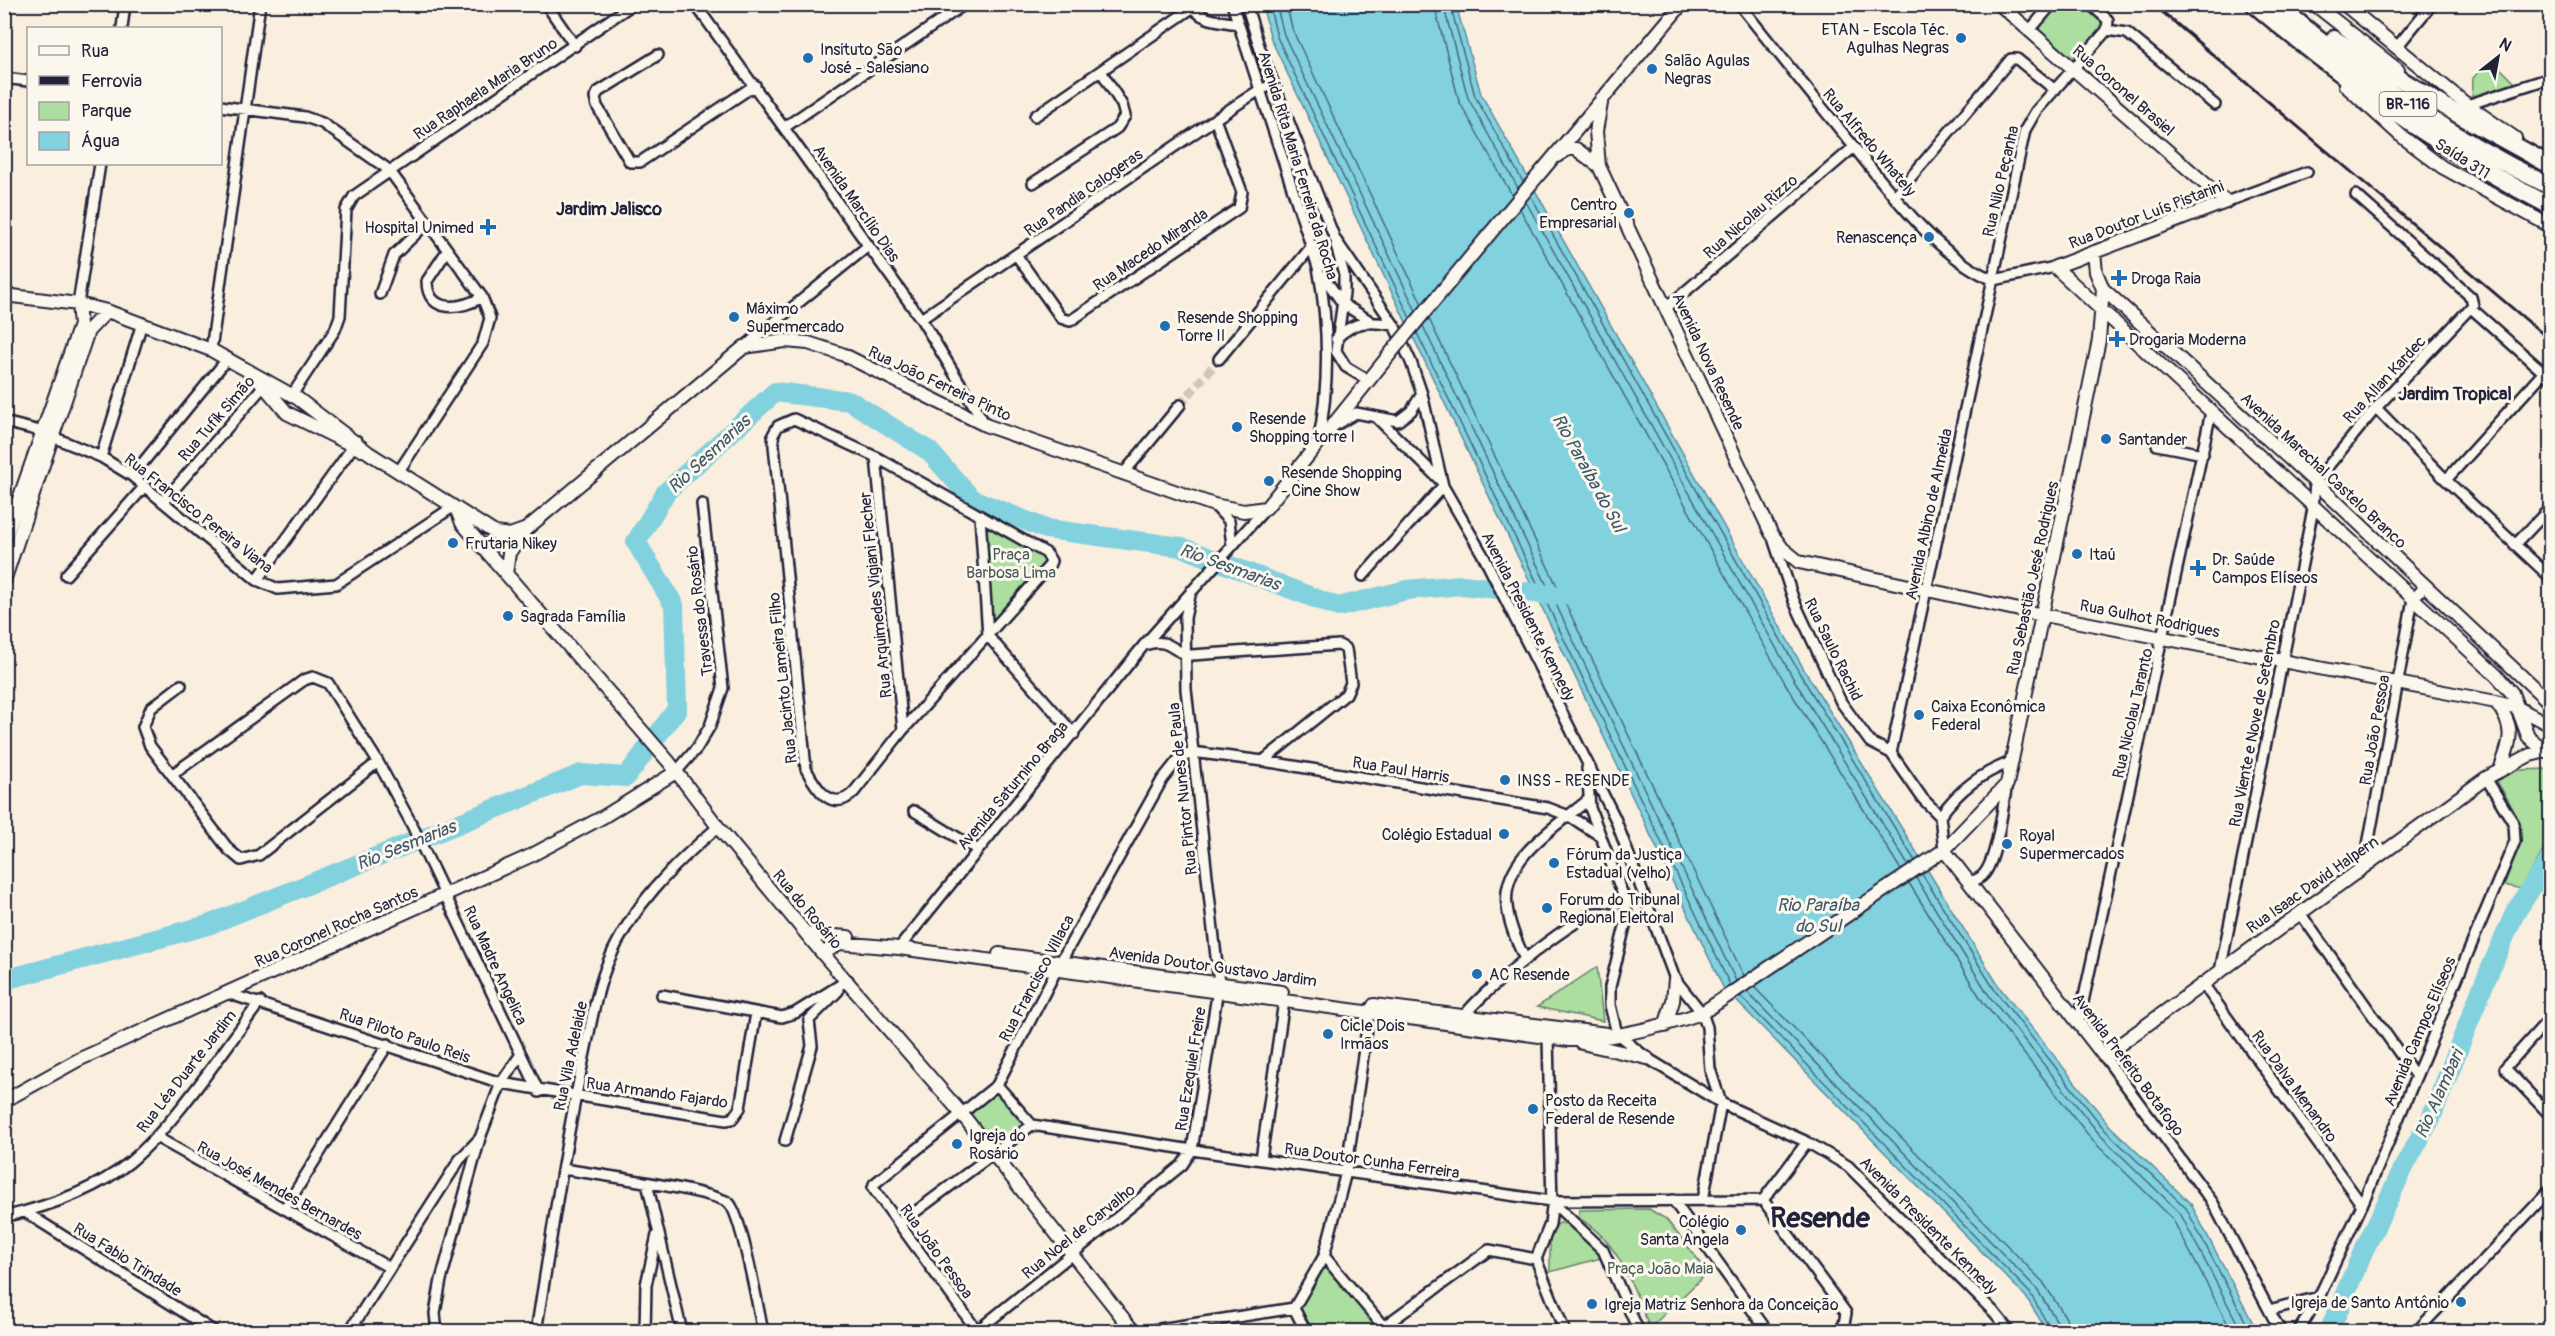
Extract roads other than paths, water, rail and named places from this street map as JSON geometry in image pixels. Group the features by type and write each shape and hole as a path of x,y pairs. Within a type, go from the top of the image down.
{"highway":[{"name":"BR-116","path":"2254,4 2289,24 2428,118 2514,168 2550,186"},
{"name":"BR-116","path":"2276,4 2289,24 2416,127 2503,181 2550,206"},
{"path":"2289,24 2550,164"}],"main road":[{"path":"1266,508 1368,380 1682,4"},
{"name":"Rua Coronel Brasiel","path":"1999,4 2226,202"},
{"path":"2314,4 2425,88 2451,102 2467,105"},
{"path":"2343,4 2467,105 2550,164"},
{"name":"Saída 311","path":"2289,24 2400,135 2428,156 2496,198 2550,226"},
{"path":"1599,166 1596,131 1602,98"},
{"path":"1552,159 1568,149 1576,149 1599,166"},
{"name":"Avenida Nova Resende","path":"1599,166 1771,533 1799,562"},
{"name":"Rua Doutor Luís Pistarini","path":"2055,267 2226,202"},
{"path":"2094,252 2096,272 2103,290"},
{"name":"Avenida Marechal Castelo Branco","path":"2055,267 2497,676 2512,693 2528,736 2547,750"},
{"name":"Avenida Marechal Castelo Branco","path":"2103,290 2315,482 2550,703"},
{"name":"Rua Sebastião Jesé Rodrigues","path":"2007,784 2099,340 2103,290"},
{"path":"4,295 78,304 107,311 210,350 253,373 266,384 287,413 355,444"},
{"path":"49,435 80,325 78,304"},
{"path":"4,581 8,542 88,331 107,311"},
{"name":"Rua João Ferreira Pinto","path":"744,347 785,341 808,343 842,354 985,425 1214,505 1244,511 1266,508"},
{"path":"506,574 509,553 525,530 744,347"},
{"path":"266,384 294,397 355,444 495,533 510,536 525,530"},
{"path":"287,413 295,406 294,397"},
{"name":"Rua do Rosário","path":"455,509 462,523 635,721 845,983 961,1113 1072,1257 1134,1332"},
{"name":"Rua Gulhot Rodrigues","path":"1799,562 2041,614 2282,660 2397,685 2496,702 2518,708 2550,725"},
{"path":"2496,702 2508,718 2510,727 2507,750 2500,770"},
{"name":"Rua Isaac David Halpern","path":"2104,1056 2486,778 2547,750"},
{"name":"Rua Coronel Rocha Santos","path":"4,1101 78,1060 530,856 603,817 672,767"},
{"path":"1944,850 2007,784"},
{"name":"Avenida Prefeito Botafogo","path":"1944,850 2079,1020 2104,1056"},
{"name":"Avenida Doutor Gustavo Jardim","path":"1462,1021 1569,1040 1665,1026 1702,1013 1944,850"},
{"name":"Avenida Doutor Gustavo Jardim","path":"807,934 901,944 1462,1021 1615,1035"},
{"name":"Avenida Doutor Gustavo Jardim","path":"823,954 839,943 901,944"},
{"path":"1665,1026 1673,1001 1675,979"},
{"name":"Avenida Doutor Gustavo Jardim","path":"1219,988 1284,1001 1370,1008"},
{"path":"1569,1040 1647,1059"}],"street":[{"path":"122,27 125,4"},
{"path":"210,350 260,4"},
{"path":"546,4 574,46"},
{"name":"Rua Raphaela Maria Bruno","path":"294,397 335,330 340,316 346,210 354,196 389,170 477,114 633,4"},
{"name":"Avenida Marcílio Dias","path":"695,4 921,319 985,425"},
{"path":"785,127 965,4"},
{"name":"Avenida Rita Maria Ferreira da Rocha","path":"1232,4 1318,267 1326,310 1328,342 1324,416 1318,444"},
{"name":"Avenida Rita Maria Ferreira da Rocha","path":"1246,4 1274,85 1335,239 1394,325"},
{"name":"Rua Alfredo Whately","path":"1739,4 1894,197 1954,257 1994,280"},
{"path":"2030,30 2052,4"},
{"path":"2090,4 2108,20 2107,30 2127,33 2215,105"},
{"path":"2396,48 2432,4"},
{"path":"1035,116 1192,6 1207,18 1238,24"},
{"name":"Rua Nilo Peçanha","path":"1994,280 2025,130 2036,111 2107,30"},
{"path":"658,55 598,92 595,98 597,106 630,162 640,162 754,85"},
{"path":"1894,197 2011,59 2017,59 2055,90"},
{"path":"1033,183 1117,128 1125,116 1122,105 1101,71"},
{"path":"4,78 27,81"},
{"path":"2467,105 2550,78"},
{"name":"Rua Pandia Calogeras","path":"921,319 1017,256 1215,119 1261,89 1274,85"},
{"path":"222,106 305,117 322,123 389,170 426,224 483,297 490,318 483,343 399,471"},
{"name":"Rua Macedo Miranda","path":"1017,256 1061,318 1070,321 1239,208 1242,192 1215,119"},
{"name":"Rua Nicolau Rizzo","path":"1666,308 1854,147"},
{"path":"78,304 100,165"},
{"name":"Rua Doutor Luís Pistarini","path":"2226,202 2307,172"},
{"path":"2356,195 2471,297 2471,308 2547,375 2446,480"},
{"path":"380,294 394,255 426,224"},
{"path":"1335,239 1344,275 1343,304 1336,339 1339,360 1368,380"},
{"path":"744,347 868,246"},
{"path":"1219,359 1312,246"},
{"path":"447,251 427,281 430,295 440,304 454,308 468,306 483,297"},
{"path":"1318,267 1328,287 1343,304 1370,321"},
{"name":"Rua Doutor Luís Pistarini","path":"1994,280 2055,267"},
{"name":"Avenida Albino de Almeida","path":"1891,753 1994,280"},
{"name":"Rua Allan Kardec","path":"2315,482 2376,408 2471,308"},
{"path":"1336,339 1353,325 1370,321 1394,325"},
{"path":"101,457 142,323"},
{"name":"Avenida Presidente Kennedy","path":"1394,325 1422,394 1443,484"},
{"path":"132,476 228,358"},
{"name":"Rua Tufik Simão","path":"163,502 266,384"},
{"path":"1329,429 1356,413 1398,421 1411,411 1422,394"},
{"path":"1123,474 1180,405"},
{"path":"2376,408 2446,480 2550,578"},
{"name":"Rua Nicolau Taranto","path":"2079,1020 2164,638 2211,412"},
{"name":"Avenida Presidente Kennedy","path":"1375,416 1443,484 1484,557 1615,818 1675,979 1702,1013 1707,1028 1710,1069 1721,1103"},
{"name":"Rua Jacinto Lameira Filho","path":"876,457 794,419 778,426 773,435 806,769 823,796 834,801 844,800 854,792 903,730 1049,566 1051,561 1046,553 980,516"},
{"name":"Rua Francisco Pereira Viana","path":"4,422 49,435 101,457 132,476 257,579 278,589 336,584 455,509"},
{"path":"257,579 355,444"},
{"path":"2157,446 2203,454"},
{"path":"876,457 980,516 988,636 1074,734"},
{"name":"Rua Arquimedes Vigiani Flecher","path":"876,457 903,730"},
{"name":"Rua Viente e Nove de Setembro","path":"2220,970 2313,508 2315,482"},
{"path":"1363,576 1443,484"},
{"path":"66,575 144,487"},
{"name":"Travessa do Rosário","path":"672,767 697,748 710,726 723,688 702,504"},
{"path":"1214,505 1229,521 1229,548"},
{"name":"Avenida Saturnino Braga","path":"901,944 1074,734 1144,645 1266,508"},
{"path":"2515,545 2550,508"},
{"name":"Rua Saulo Rachid","path":"1771,533 1794,602 1841,702 1870,742 1891,753 1923,799 1940,816"},
{"path":"2413,599 2425,586"},
{"name":"Rua Pintor Nunes de Paula","path":"1194,588 1185,618 1184,654 1192,752 1219,988"},
{"name":"Rua João Pessoa","path":"2364,867 2413,599"},
{"path":"1144,645 1155,641 1167,642 1184,654 1339,645 1346,649 1351,683 1346,694 1263,761"},
{"name":"Rua Madre Angelica","path":"173,774 304,680 313,677 328,683 378,762 410,821 539,1092"},
{"path":"181,685 151,708 143,727 150,746 229,850 242,860 249,860 378,762"},
{"name":"Rua Paul Harris","path":"1192,752 1263,761 1548,808 1569,816 1599,835"},
{"name":"Rua Francisco Villaca","path":"873,1188 874,1182 997,1085 1059,966 1162,780 1178,760 1192,752"},
{"path":"1944,850 1940,816 1957,794 1976,778 2011,762"},
{"name":"Avenida Presidente Kennedy","path":"1587,765 1588,800 1626,903 1627,918 1610,987 1610,1005 1615,1035 1647,1059 1721,1103 1807,1142 1856,1172 1995,1312 2010,1332"},
{"name":"Avenida Campos Elíseos","path":"2298,1332 2319,1297 2362,1205 2515,841 2514,824 2486,778"},
{"path":"1969,882 1983,876 1986,871 1992,854 2007,784"},
{"path":"1525,959 1506,906 1510,883 1526,851 1588,800"},
{"path":"914,811 978,850"},
{"path":"1595,824 1604,817 1615,818"},
{"name":"Rua Vila Adelaide","path":"536,1332 576,1095 598,992 609,960 621,935 657,884 718,827"},
{"path":"1462,1021 1525,959 1590,914 1598,912 1627,918"},
{"path":"2300,913 2415,1075"},
{"path":"662,995 789,1016 845,983"},
{"path":"785,1141 812,1046 809,1020 845,983"},
{"name":"Rua Dalva Menandro","path":"2203,984 2362,1205"},
{"name":"Rua Ezequiel Freire","path":"1192,1150 1219,988"},
{"name":"Rua Piloto Paulo Reis","path":"227,993 501,1083 539,1092 576,1095"},
{"path":"1261,1159 1284,1001"},
{"name":"Rua Léa Duarte Jardim","path":"4,1217 25,1212 107,1177 129,1163 156,1137 260,1002"},
{"path":"1294,1308 1324,1256 1346,1172 1370,1008"},
{"name":"Rua Armando Fajardo","path":"576,1095 732,1119 740,1108 756,1012"},
{"path":"2550,1018 2505,1069 2550,1115"},
{"path":"1548,1038 1550,1224 1536,1259 1565,1332"},
{"path":"285,1208 388,1044"},
{"path":"437,1332 435,1313 441,1280 480,1138 501,1083 521,1054"},
{"name":"Avenida Prefeito Botafogo","path":"2104,1056 2213,1203 2269,1311"},
{"path":"899,1224 1032,1125 997,1085"},
{"path":"1703,1200 1721,1103"},
{"name":"Rua Doutor Cunha Ferreira","path":"1032,1125 1551,1201 1763,1200"},
{"name":"Rua José Mendes Bernardes","path":"156,1137 390,1268"},
{"path":"349,1332 460,1159 480,1138"},
{"path":"1807,1142 1763,1200 1846,1313 1844,1324 1838,1332"},
{"name":"Rua Noel de Carvalho","path":"978,1331 1072,1257 1182,1165 1192,1150"},
{"path":"563,1169 721,1198 729,1203 738,1223 763,1332"},
{"path":"647,1183 682,1332"},
{"name":"Rua João Pessoa","path":"873,1188 978,1331"},
{"path":"2416,1332 2550,1190"},
{"path":"1672,1200 1768,1332"},
{"path":"1551,1201 1603,1251 1639,1332"},
{"name":"Rua Fabio Trindade","path":"25,1212 215,1332"},
{"path":"645,1332 646,1286 657,1233"},
{"path":"1324,1256 1379,1329 1489,1250 1536,1259"},
{"path":"2282,1332 2269,1311 2319,1297"},
{"path":"1140,1332 1294,1308"},
{"path":"1294,1308 1306,1332"}],"water":[{"name":"Rio Paraíba do Sul","path":"1262,5 1456,5 1481,94 1805,671 2000,988 2110,1126 2191,1204 2257,1331 2047,1331 2026,1297 1723,987 1271,39"}],"waterway":[{"name":"Rio Sesmarias","path":"4,980 208,925 581,774 626,777 677,709 674,605 636,542 666,492 775,392 850,401 929,451 972,499 1046,529 1181,547 1338,607 1407,590 1462,585 1561,596"},
{"name":"Rio Alambari","path":"2329,1332 2362,1254 2405,1165 2431,1118 2483,986 2515,913 2550,859"}],"tunnel":[{"path":"1180,405 1219,359"}],"railway":[{"path":"2153,4 2550,340"}],"place":[{"name":"ETAN - Escola Téc. Agulhas Negras","path":"1961,38"},
{"name":"Insituto São José - Salesiano","path":"808,58"},
{"name":"Salão Agulas Negras","path":"1652,69"},
{"name":"Centro Empresarial","path":"1629,213"},
{"name":"Hospital Unimed","path":"488,227"},
{"name":"Renascença","path":"1929,237"},
{"name":"Droga Raia","path":"2119,278"},
{"name":"Máximo Supermercado","path":"734,317"},
{"name":"Resende Shopping Torre II","path":"1165,326"},
{"name":"Drogaria Moderna","path":"2117,339"},
{"name":"Resende Shopping torre I","path":"1237,427"},
{"name":"Santander","path":"2106,439"},
{"name":"Resende Shopping - Cine Show","path":"1269,481"},
{"name":"Frutaria Nikey","path":"453,543"},
{"name":"Itaú","path":"2077,554"},
{"name":"Dr. Saúde Campos Elíseos","path":"2198,568"},
{"name":"Sagrada Família","path":"508,616"},
{"name":"Caixa Econômica Federal","path":"1919,715"},
{"name":"INSS - RESENDE","path":"1505,780"},
{"name":"Colégio Estadual","path":"1504,834"},
{"name":"Royal Supermercados","path":"2007,844"},
{"name":"Fórum da Justiça Estadual (velho)","path":"1554,863"},
{"name":"Forum do Tribunal Regional Eleitoral","path":"1547,908"},
{"name":"AC Resende","path":"1477,974"},
{"name":"Cicle Dois Irmãos","path":"1328,1034"},
{"name":"Posto da Receita Federal de Resende","path":"1533,1109"},
{"name":"Igreja do Rosário","path":"957,1144"},
{"name":"Colégio Santa Angela","path":"1741,1230"},
{"name":"Igreja de Santo Antônio","path":"2461,1302"},
{"name":"Igreja Matriz Senhora da Conceição","path":"1592,1304"}],"district":[{"name":"Jardim Jalisco","path":"609,209"},
{"name":"Jardim Tropical","path":"2455,394"},
{"name":"Resende","path":"1820,1217"}],"park label":[{"name":"Praça Barbosa Lima","path":"1011,563"},
{"name":"Praça João Maia","path":"1660,1268"}]}
